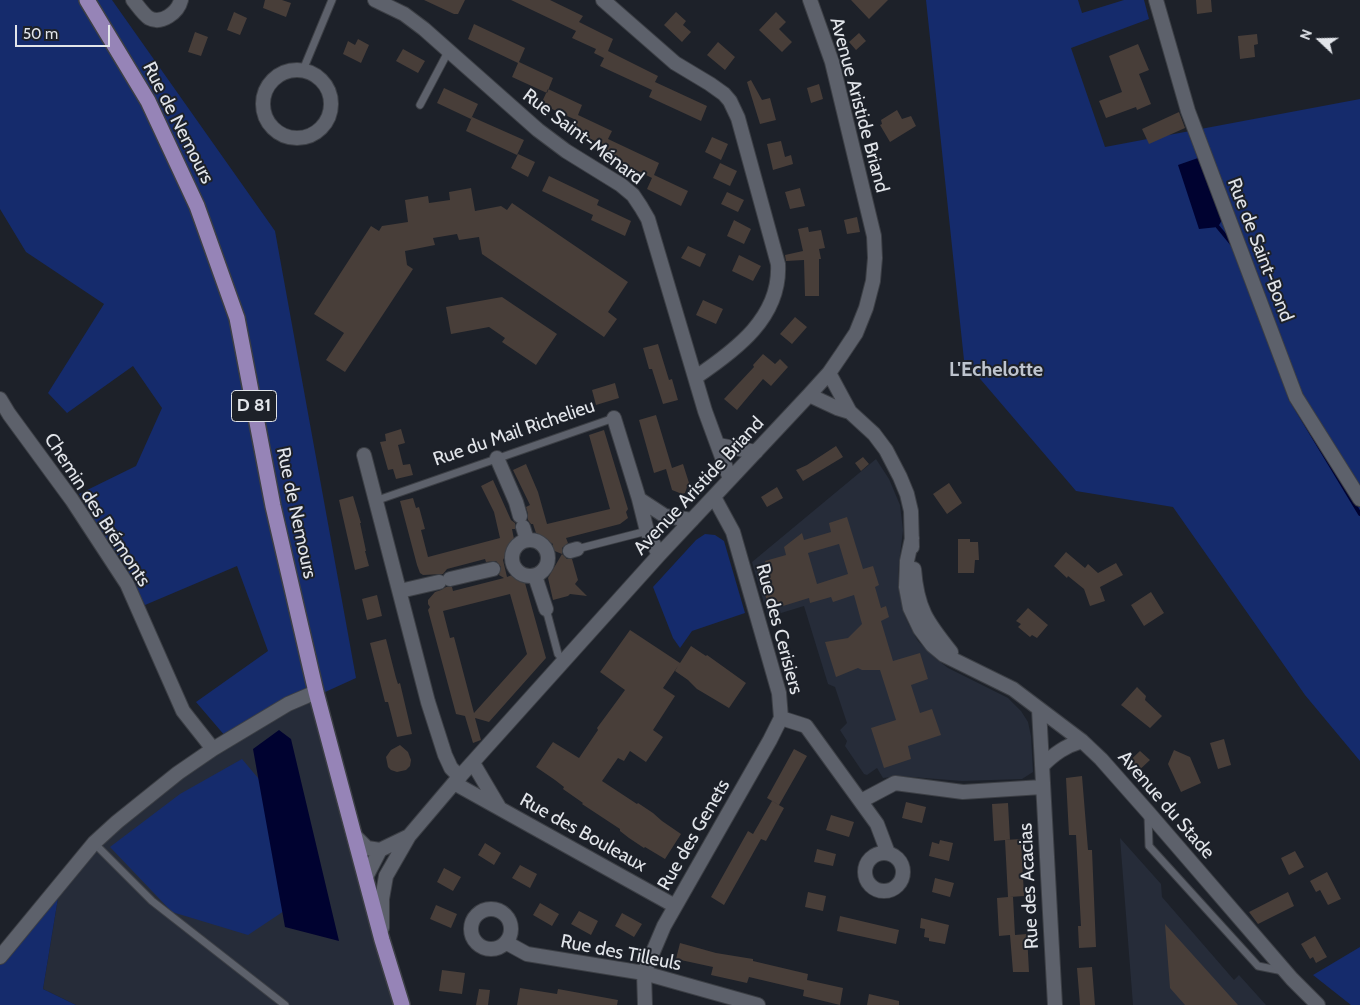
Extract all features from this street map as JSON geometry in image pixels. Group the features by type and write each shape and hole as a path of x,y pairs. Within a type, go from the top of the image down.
{"main road":[{"name":"Rue de Nemours","path":"87,0 148,101 197,206 237,318 272,506 316,692 382,940"},
{"name":"D 81","path":"382,940 402,1005"}],"street":[{"path":"133,0 141,10 155,20 168,16 175,11 181,0"},
{"name":"Rue Saint-Ménard","path":"376,0 404,14 424,29 538,130 566,151 621,185 641,206 648,219 705,412 730,479"},
{"path":"603,0 657,49 675,63 710,84 730,101 738,118 778,264 779,278 776,293 763,318 734,349 696,377"},
{"name":"Avenue Aristide Briand","path":"382,940 382,899 386,876 409,836 659,556 829,373 856,333 866,308 874,266 874,236 832,62 810,0"},
{"name":"Rue de Saint-Bond","path":"1156,0 1188,110 1296,398 1360,499"},
{"path":"292,70 303,70 314,74 323,81 329,91 332,103 330,115 324,125 315,133 304,137 292,138 273,128 267,119 264,109 264,98 267,88 282,73 292,70"},
{"name":"Avenue du Stade","path":"829,373 850,412 874,434 886,450 908,494 911,511 915,584 919,605 929,624 959,662 1012,689 1082,741 1101,759 1286,971 1318,1005"},
{"name":"Avenue du Stade","path":"810,394 836,408 850,412"},
{"name":"Chemin des Brémonts","path":"0,399 72,500 127,584 184,711 213,749"},
{"name":"Rue du Mail Richelieu","path":"614,418 647,531 659,556"},
{"path":"718,446 756,452"},
{"path":"364,455 428,702 445,755 457,780"},
{"path":"497,458 516,502 523,528 547,550 563,552"},
{"name":"Rue des Cerisiers","path":"714,497 733,532 779,693 781,718 806,726 877,824 888,854"},
{"path":"639,499 665,516 692,520"},
{"path":"503,566 513,552 523,528"},
{"path":"400,591 503,566 530,577 535,576 544,570 549,561 563,552"},
{"path":"535,576 546,609"},
{"path":"0,957 94,843 132,810 178,773 213,749 288,704 316,692"},
{"name":"Rue des Acacias","path":"1039,709 1055,1005"},
{"name":"Rue des Genets","path":"644,972 664,926 781,718"},
{"path":"1042,766 1055,753 1071,744 1082,741"},
{"name":"Rue des Bouleaux","path":"473,763 500,808"},
{"name":"Rue des Bouleaux","path":"457,780 500,808 675,906"},
{"path":"860,802 895,783 963,792 1042,787"},
{"path":"355,836 367,848 380,850 409,836"},
{"path":"366,877 380,850"},
{"path":"366,877 386,876"},
{"name":"Rue des Tilleuls","path":"507,943 527,954 644,972 758,1005"},
{"path":"644,972 645,1005"}],"lane":[{"path":"303,70 332,0"},
{"path":"420,105 449,50"},
{"name":"Rue du Mail Richelieu","path":"375,501 614,418"},
{"path":"563,552 647,531"},
{"path":"546,609 558,654 565,662"},
{"path":"1147,810 1149,846 1258,966 1286,971"},
{"path":"94,843 152,901 285,1005"}],"shaded area":[{"path":"0,0 112,0 275,231 356,678 226,737 196,702 268,651 237,566 145,605 79,494 136,466 162,408 133,366 67,413 48,393 104,304 26,252 0,209"},
{"path":"926,0 1078,0 1082,13 1124,0 1144,0 1149,19 1071,48 1105,147 1360,99 1360,761 1305,695 1173,507 1076,491 964,360"},
{"path":"1198,158 1222,220 1218,227 1199,229 1178,165"},
{"path":"876,459 889,479 900,505 903,530 898,572 899,592 904,614 909,625 918,641 948,668 1008,698 1021,711 1028,722 1031,736 1033,772 1022,779 962,781 899,776 883,778 877,768 867,775 864,774 845,746 847,741 840,730 847,723 835,687 828,684 804,606 768,617 752,562"},
{"path":"705,534 715,535 724,541 745,613 692,631 680,648 673,638 653,587 696,540"},
{"path":"310,699 347,843 394,1005 76,1005 43,989 60,886 128,810 226,737"},
{"path":"279,730 291,739 339,941 285,927 253,749"},
{"path":"242,759 274,797 296,903 248,935 172,912 110,847 180,794"},
{"path":"1120,838 1161,884 1162,897 1234,980 1239,975 1266,1005 1133,1005"},
{"path":"60,886 43,989 76,1005 0,1005 0,959"},
{"path":"1360,947 1360,1005 1351,1005 1313,975"}],"building":[{"path":"265,0 282,0 291,3 286,17 263,8"},
{"path":"424,0 465,0 458,14 454,14"},
{"path":"511,0 550,0 583,16 579,22 613,39 608,51 658,76 655,82 707,106 701,121 649,97 652,90 600,66 604,58 594,53 596,49 572,38 576,31"},
{"path":"851,0 888,0 869,19"},
{"path":"1196,0 1211,0 1212,12 1197,14"},
{"path":"234,12 247,18 240,35 227,30"},
{"path":"676,12 686,21 683,25 691,32 682,42 664,25"},
{"path":"776,12 786,22 779,29 792,42 782,52 759,30"},
{"path":"474,24 525,48 519,62 553,78 547,93 512,77 518,63 468,39"},
{"path":"195,32 208,37 201,56 188,52"},
{"path":"859,33 866,41 856,50 849,42"},
{"path":"1257,34 1258,44 1254,45 1255,57 1240,59 1238,36"},
{"path":"358,39 369,45 361,63 343,54 348,41 355,45"},
{"path":"718,42 735,57 725,70 707,55"},
{"path":"1138,44 1149,70 1139,74 1151,104 1137,110 1136,107 1106,118 1099,101 1122,92 1109,56"},
{"path":"403,49 425,61 418,73 396,61"},
{"path":"751,80 762,100 770,98 776,120 760,124 747,82"},
{"path":"819,84 823,99 811,103 807,88"},
{"path":"444,88 478,104 471,119 437,103"},
{"path":"548,89 582,105 578,115 612,131 608,139 659,163 654,175 688,191 681,206 647,189 652,178 602,153 605,146 571,129 576,120 541,104"},
{"path":"897,110 902,119 911,116 916,126 890,142 880,125 882,124 881,120"},
{"path":"1179,112 1185,128 1149,144 1142,129"},
{"path":"472,117 524,140 517,155 466,131"},
{"path":"712,137 728,144 721,160 705,152"},
{"path":"781,141 785,157 791,155 793,164 773,170 767,144"},
{"path":"518,154 535,162 528,177 511,168"},
{"path":"720,163 737,171 730,186 713,178"},
{"path":"549,176 599,200 597,205 631,221 625,236 591,220 593,215 542,191"},
{"path":"471,188 475,211 501,206 507,210 512,203 628,282 608,312 617,319 604,337 482,254 479,237 459,240 457,234 433,238 435,245 405,251 407,265 413,269 345,372 326,360 344,333 314,314 371,226 379,231 382,226 408,222 405,200 428,196 429,203 450,200 449,192"},
{"path":"800,188 805,206 790,209 785,192"},
{"path":"727,192 744,200 738,212 721,204"},
{"path":"857,217 860,232 847,234 844,220"},
{"path":"734,220 751,229 744,244 727,236"},
{"path":"808,227 809,232 821,230 825,248 819,249 821,259 819,259 819,296 805,296 804,260 786,261 785,255 803,251 798,229"},
{"path":"688,246 706,254 700,267 681,258"},
{"path":"739,255 761,266 753,281 732,271"},
{"path":"502,297 557,334 536,365 502,342 505,338 489,327 451,334 446,307"},
{"path":"703,300 723,309 716,324 696,315"},
{"path":"795,317 807,327 792,344 780,334"},
{"path":"658,344 669,380 672,379 678,400 663,404 643,348"},
{"path":"763,354 775,364 780,359 788,367 771,386 763,379 737,410 724,399 754,367 753,365"},
{"path":"615,383 619,398 596,405 592,390"},
{"path":"656,415 672,468 683,464 690,486 687,487 685,493 682,494 672,490 666,469 654,473 639,420"},
{"path":"401,429 405,443 398,445 403,465 410,464 413,475 396,479 393,469 388,470 380,442 386,441 385,434"},
{"path":"604,430 628,509 626,512 628,518 620,524 566,538 568,543 562,548 562,554 552,550 553,544 536,533 533,524 528,520 526,507 530,505 513,470 526,464 538,492 547,524 610,509 589,435"},
{"path":"836,446 843,457 803,481 796,470"},
{"path":"863,457 869,464 861,471 855,463"},
{"path":"493,480 511,520 515,523 515,529 512,529 514,539 503,560 507,577 512,575 525,583 546,658 489,722 475,718 481,740 473,743 465,716 456,714 428,610 430,607 428,600 435,592 446,587 452,587 453,591 504,578 499,575 501,567 496,561 486,562 485,559 447,569 443,574 423,575 420,573 417,565 400,501 413,498 416,508 419,507 425,529 421,530 428,557 500,538 494,512 481,486","holes":["510,594 527,654 474,713 454,637 450,638 443,611"]},
{"path":"949,483 962,503 947,514 933,494"},
{"path":"777,487 783,498 767,507 761,497"},
{"path":"353,496 361,523 369,566 355,570 339,500"},
{"path":"847,517 863,569 873,566 879,585 875,587 881,608 886,606 889,617 881,621 893,661 920,653 928,679 911,685 920,713 932,709 941,735 908,746 911,759 884,768 871,728 896,720 880,670 862,670 858,668 836,677 825,642 848,638 862,624 854,595 833,602 831,597 810,603 809,598 783,606 782,602 771,605 769,600 767,601 757,569 766,566 765,561 786,555 784,547 802,533 804,540 831,532 829,523","holes":["839,544 848,574 817,584 808,553"]},
{"path":"958,539 970,539 970,542 978,542 979,560 975,560 974,573 958,573"},
{"path":"1066,552 1085,568 1088,564 1098,573 1116,563 1123,575 1100,587 1105,601 1090,606 1084,589 1068,576 1067,578 1054,566"},
{"path":"562,554 567,559 572,559 578,580 575,584 587,596 570,594 553,600 548,578"},
{"path":"1151,592 1164,613 1144,626 1131,605"},
{"path":"377,595 382,616 367,620 362,599"},
{"path":"1028,608 1048,625 1037,638 1032,635 1030,637 1018,627 1021,624 1016,621"},
{"path":"630,630 680,663 691,646 746,683 729,708 697,689 675,671 678,666 663,688 675,696 653,730 663,737 646,762 630,751 624,761 618,758 602,781 653,813 681,834 665,859 629,838 620,829 582,804 563,789 564,787 536,767 553,742 579,758 598,730 597,728 625,690 600,672"},
{"path":"386,639 396,678 398,684 400,683 412,734 397,737 388,702 385,702 370,643"},
{"path":"1137,687 1146,696 1145,700 1162,716 1150,728 1121,705"},
{"path":"1224,739 1231,765 1218,769 1210,743"},
{"path":"400,745 408,752 411,760 410,766 406,770 397,772 388,767 386,757 391,750"},
{"path":"794,749 807,756 779,805 767,798"},
{"path":"1174,750 1190,757 1201,783 1181,792 1168,764"},
{"path":"1140,751 1150,760 1134,775 1124,766"},
{"path":"1082,776 1088,850 1092,850 1096,947 1079,948 1078,926 1081,926 1076,835 1069,835 1066,778"},
{"path":"772,801 784,808 766,841 761,839 724,905 711,897 748,831 753,834"},
{"path":"906,802 926,807 922,823 902,818"},
{"path":"1008,803 1010,840 1021,839 1024,896 1010,897 1013,897 1015,935 1027,934 1029,972 1013,972 1010,935 999,936 997,898 1008,897 1005,840 994,841 992,804"},
{"path":"831,815 854,822 849,837 826,830"},
{"path":"940,840 953,843 949,861 929,856 932,842 939,844"},
{"path":"485,843 501,853 494,865 478,855"},
{"path":"817,849 836,854 833,866 814,862"},
{"path":"1295,851 1304,867 1289,875 1281,858"},
{"path":"520,865 537,874 530,888 512,878"},
{"path":"444,868 461,877 453,891 437,882"},
{"path":"1327,872 1341,899 1328,905 1320,890 1316,892 1310,881"},
{"path":"935,878 954,883 950,897 932,892"},
{"path":"808,892 826,896 823,911 805,907"},
{"path":"1288,892 1294,906 1258,924 1249,912"},
{"path":"540,903 559,914 552,926 533,915"},
{"path":"436,905 457,914 451,928 430,919"},
{"path":"579,911 598,921 591,935 571,924"},
{"path":"622,913 642,924 634,937 615,926"},
{"path":"840,916 899,930 896,944 837,931"},
{"path":"921,918 949,925 945,944 929,941 929,938 924,937 925,929 920,928"},
{"path":"1165,924 1238,1005 1185,1005 1170,988"},
{"path":"1315,936 1327,957 1316,963 1313,957 1310,959 1301,944"},
{"path":"680,943 716,953 753,959 753,961 808,974 807,980 843,988 840,1005 803,996 804,990 749,977 747,983 711,975 713,967 676,959"},
{"path":"1092,967 1095,1005 1080,1005 1077,968"},
{"path":"442,970 465,973 462,994 439,991"},
{"path":"520,988 557,994 558,989 618,1000 617,1005 517,1005"},
{"path":"479,989 490,990 488,1005 476,1005"},
{"path":"869,994 899,1001 899,1005 867,1005"}],"waterway":[{"path":"1218,227 1232,244"},
{"path":"1290,398 1360,514"}],"district":[{"name":"L'Echelotte","path":"996,370"}]}
